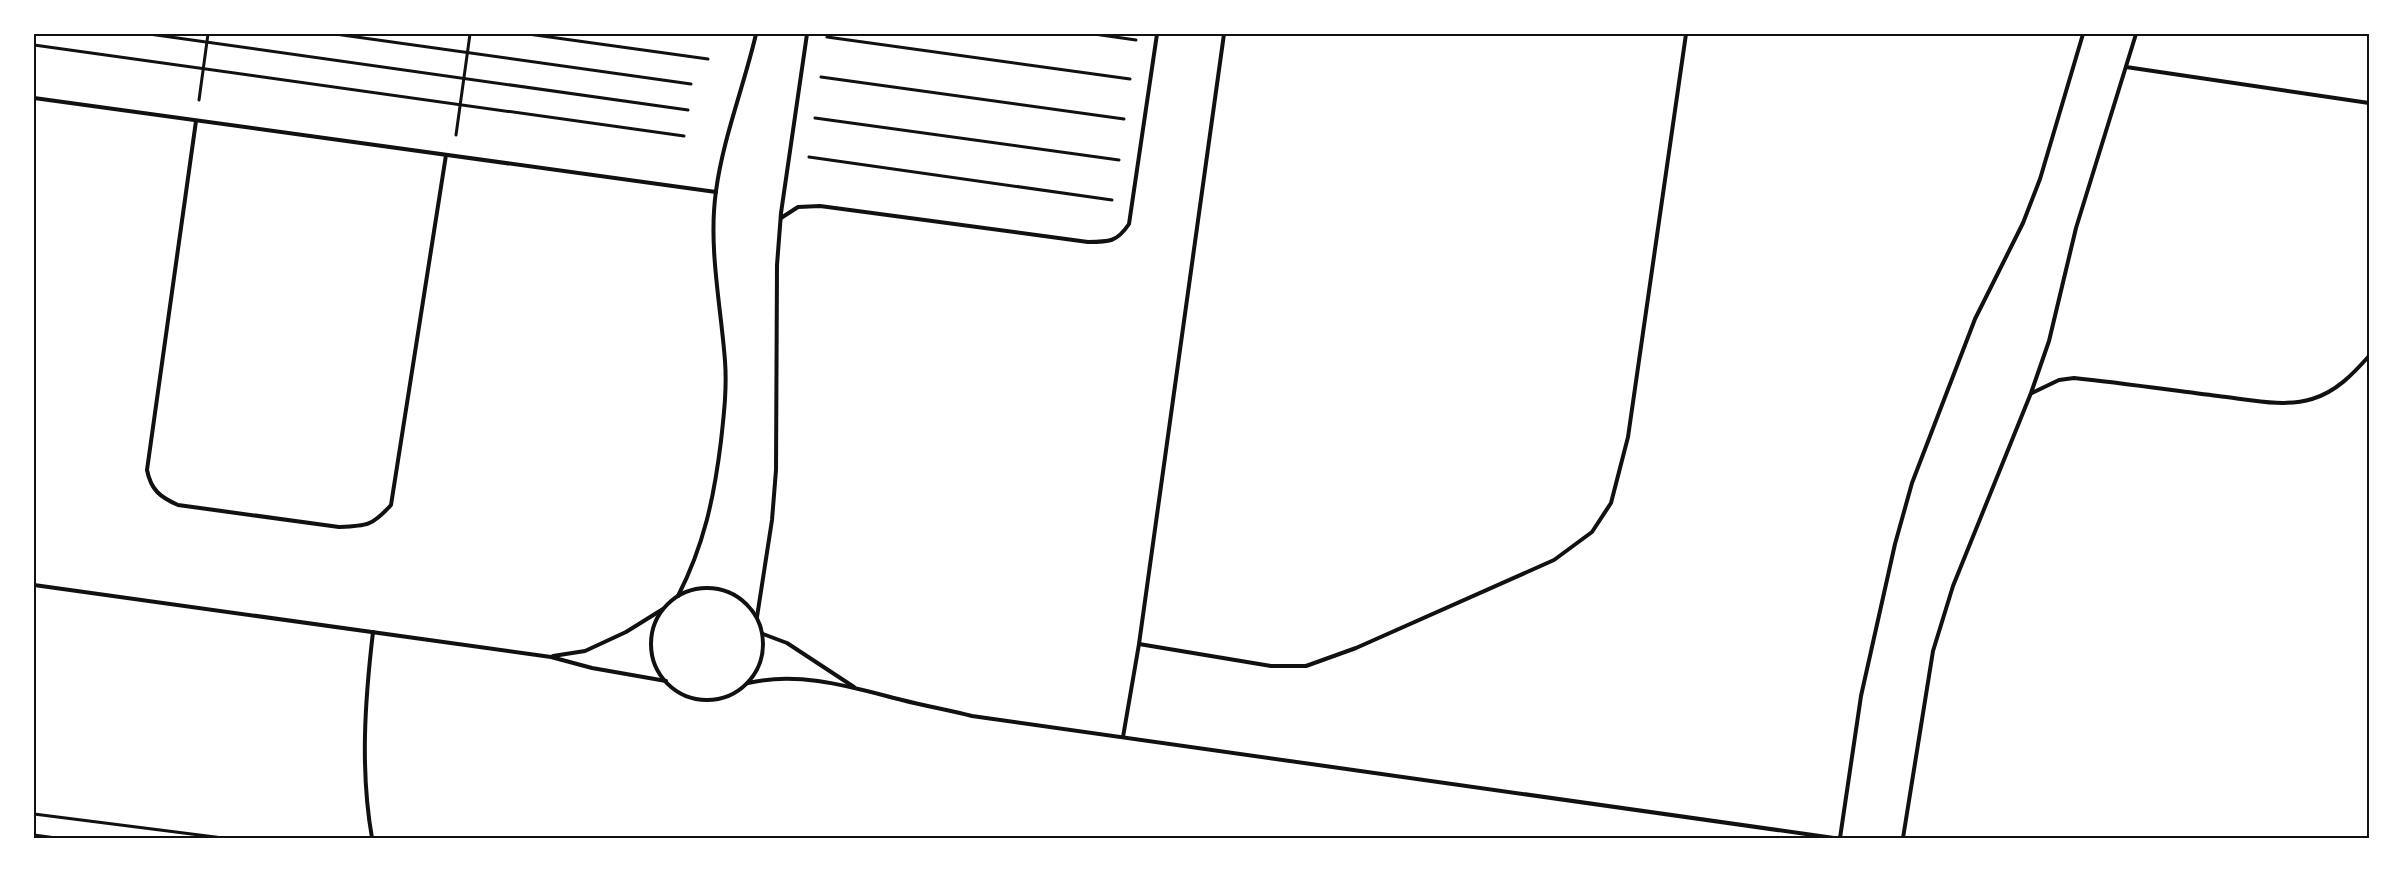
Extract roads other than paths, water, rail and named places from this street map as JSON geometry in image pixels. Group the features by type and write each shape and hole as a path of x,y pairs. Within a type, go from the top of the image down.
{"lane":[{"path":"678,596 693,566 710,514 725,407 725,364 716,265 716,192 729,131 756,34"},
{"path":"757,617 772,520 776,470 777,265 781,218 788,154 807,34"},
{"path":"781,218 798,208 820,206 1088,242 1103,242 1122,235 1129,224 1134,203 1157,34"},
{"path":"1123,737 1138,644 1224,34"},
{"path":"1138,644 1271,666 1306,666 1356,648 1554,560 1592,532 1611,503 1628,437 1686,34"},
{"path":"1840,838 1861,696 1895,544 1912,483 1975,319 2023,222 2040,178 2084,34"},
{"path":"1903,838 1933,651 1953,586 2031,393 2049,341 2076,228 2136,34"},
{"path":"2126,67 2369,103"},
{"path":"34,98 716,192"},
{"path":"196,121 147,470 150,484 160,497 178,505 339,526 360,526 377,521 391,505 446,155"},
{"path":"2031,393 2059,380 2074,378 2249,400 2292,403 2311,400 2329,393 2349,378 2369,356"},
{"path":"34,586 551,657 592,668 666,681"},
{"path":"551,657 585,651 626,632 663,609 678,596 696,588 715,588 732,593 746,603 757,617 763,634 764,652 758,668 748,683 734,693 718,699 700,700 681,693 666,681 655,665 651,646 654,626 663,609"},
{"path":"372,838 367,811 364,742 367,678 373,632"},
{"path":"763,634 787,644 856,688"},
{"path":"748,683 766,679 803,678 856,688 972,716 1834,838"}]}
